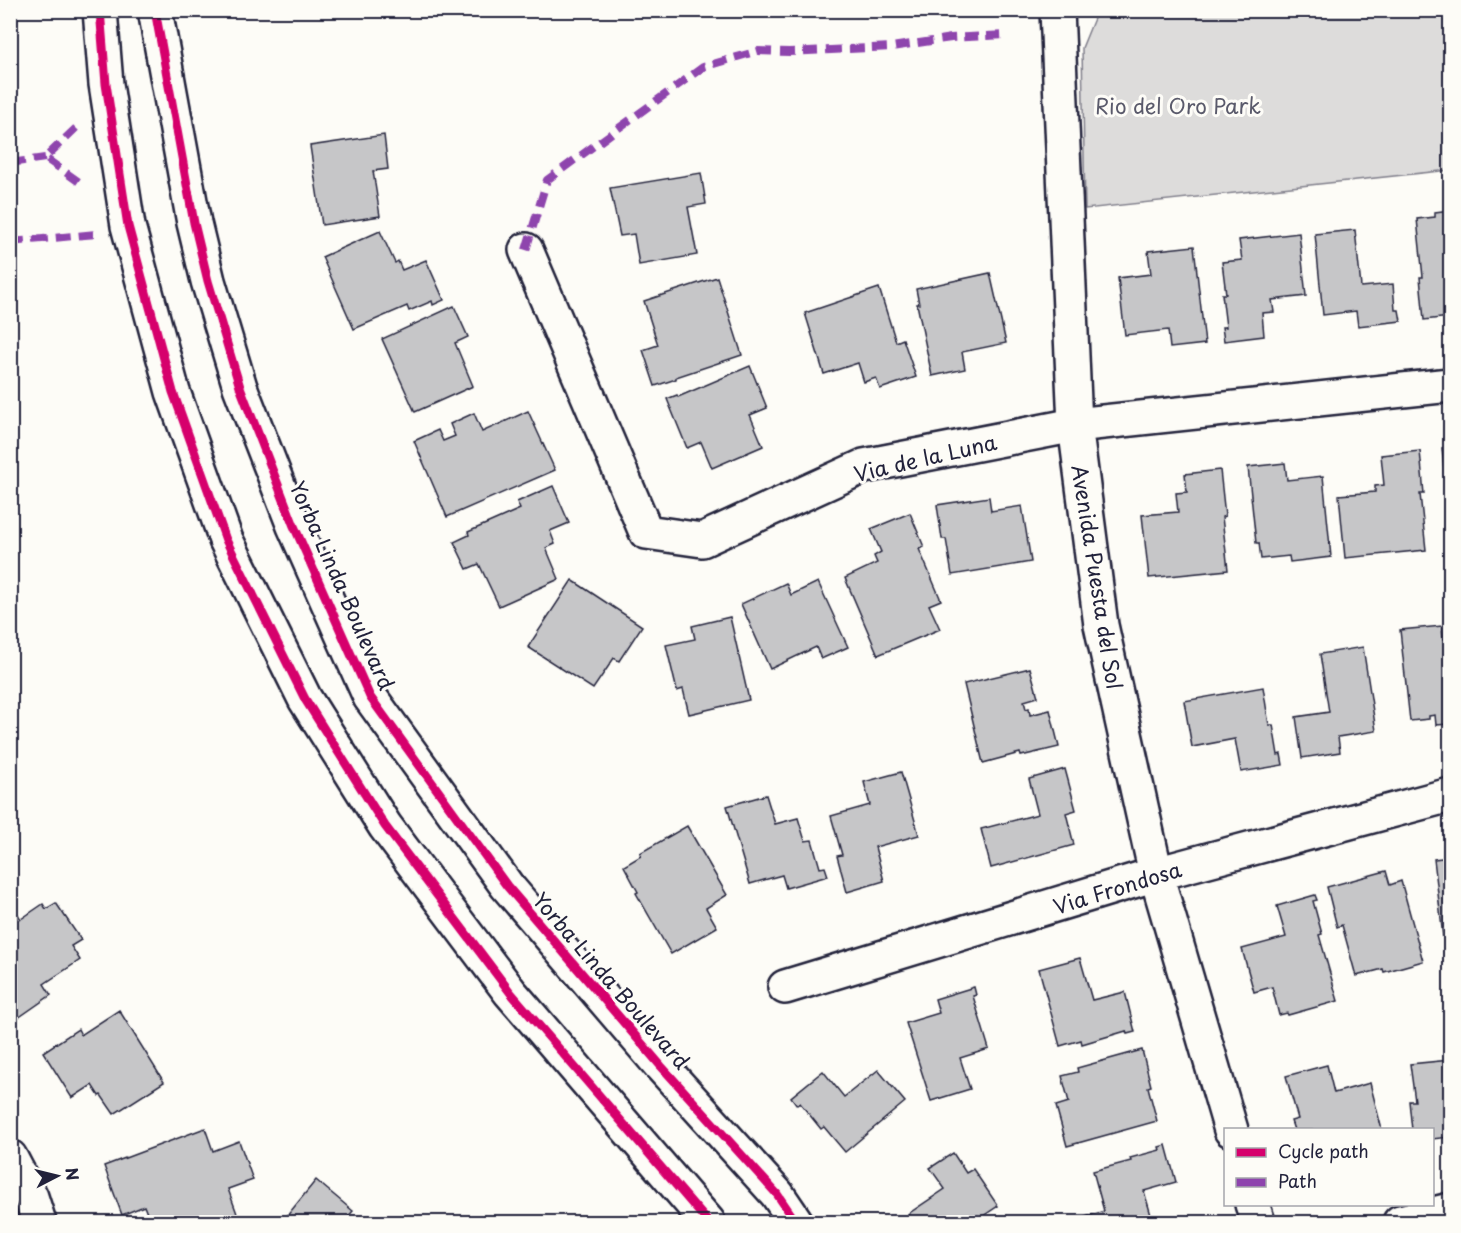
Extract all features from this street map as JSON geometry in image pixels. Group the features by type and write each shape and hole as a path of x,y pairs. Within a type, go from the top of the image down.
{"street":[{"path":"100,10 106,84 128,226 173,393 226,540 305,699 384,826 510,992 708,1222"},
{"name":"Yorba Linda Boulevard","path":"155,10 194,223 208,281 237,376 294,526 370,697 507,886 661,1066 777,1194 796,1222"},
{"name":"Avenida Puesta del Sol","path":"1057,10 1075,425 1101,625 1156,874 1230,1128"},
{"name":"Via de la Luna","path":"526,250 646,532 702,540 864,466 1075,425 1450,385"},
{"name":"Via Frondosa","path":"785,987 1156,874 1450,795"},
{"path":"10,1157 31,1197 39,1222"},
{"path":"1253,1206 1258,1222"},
{"path":"1400,1222 1450,1210"}],"green space":[{"name":"Rio del Oro Park","path":"1109,11 1450,11 1450,170 1085,209 1082,48 1095,16"}],"building":[{"path":"384,135 388,169 373,171 380,216 322,225 310,146"},
{"path":"701,173 706,204 688,207 697,255 639,265 634,234 620,236 610,188"},
{"path":"1450,210 1450,317 1424,320 1420,277 1423,277 1417,219 1435,217 1435,212"},
{"path":"1355,230 1361,287 1393,284 1395,310 1399,310 1401,321 1358,326 1356,311 1323,315 1315,234"},
{"path":"380,231 395,263 398,261 402,270 426,260 444,300 433,305 432,301 409,311 407,306 354,329 322,257"},
{"path":"1299,233 1306,296 1272,300 1274,312 1262,313 1264,336 1224,341 1222,327 1226,327 1222,294 1226,294 1222,262 1242,260 1239,240"},
{"path":"1194,246 1205,344 1170,348 1168,330 1125,335 1118,278 1151,274 1148,251"},
{"path":"990,273 1006,343 962,352 965,369 932,376 916,289"},
{"path":"717,277 742,355 655,386 643,350 658,345 644,301"},
{"path":"879,288 896,342 903,339 916,377 880,389 876,378 864,382 858,363 824,374 805,313"},
{"path":"454,306 468,337 455,343 473,386 415,412 382,339"},
{"path":"750,366 767,408 750,415 763,446 712,468 701,442 687,448 667,399 677,395 678,397"},
{"path":"528,411 555,470 447,517 414,441 438,430 443,441 455,436 450,424 474,413 482,432"},
{"path":"1450,447 1450,535 1442,448"},
{"path":"1420,451 1424,494 1420,494 1426,550 1345,558 1339,495 1375,492 1375,486 1384,485 1381,455"},
{"path":"1285,463 1287,480 1323,476 1331,557 1290,562 1289,556 1261,559 1259,543 1256,543 1248,467"},
{"path":"1220,470 1228,570 1149,578 1142,515 1178,512 1176,493 1187,492 1185,474"},
{"path":"553,486 569,523 550,531 555,544 546,548 559,579 499,606 479,564 467,569 454,542 469,535 468,532 520,509 517,502"},
{"path":"989,497 991,511 1022,506 1031,562 952,575 946,539 942,539 937,505"},
{"path":"910,513 924,547 919,549 941,600 929,605 940,629 878,655 845,578 877,563 874,556 881,552 871,529"},
{"path":"572,580 642,626 619,661 614,658 593,689 528,647"},
{"path":"818,582 848,647 821,659 816,647 770,669 741,604 786,583 791,595"},
{"path":"730,617 749,700 689,714 683,689 677,691 666,645 695,639 692,626"},
{"path":"1442,626 1443,639 1450,638 1450,724 1436,725 1435,715 1429,716 1429,719 1410,721 1400,630"},
{"path":"1363,647 1376,731 1338,737 1340,752 1302,758 1296,717 1329,712 1320,654"},
{"path":"1030,668 1038,697 1024,701 1026,709 1029,708 1030,715 1050,710 1059,747 1021,756 1020,753 983,763 964,684"},
{"path":"1263,687 1269,725 1273,725 1278,755 1281,754 1283,765 1241,772 1235,739 1192,747 1184,701"},
{"path":"1065,769 1076,810 1066,813 1074,845 991,868 981,829 1038,814 1029,779"},
{"path":"901,772 919,835 875,847 884,881 847,892 837,856 842,855 831,816 870,805 864,782"},
{"path":"766,795 775,824 798,818 805,841 812,840 820,868 825,867 828,876 786,888 782,875 750,884 727,806"},
{"path":"687,826 727,895 706,908 717,927 671,954 636,893 638,892 624,866 641,856 640,853"},
{"path":"1450,857 1450,936 1443,937 1434,859"},
{"path":"1386,871 1390,885 1401,881 1423,961 1384,972 1383,969 1356,976 1342,925 1337,927 1327,887"},
{"path":"1315,895 1317,900 1313,901 1322,934 1319,935 1338,1001 1288,1015 1287,1013 1279,1015 1272,987 1254,992 1242,949 1286,937 1277,906"},
{"path":"56,903 81,940 71,946 80,960 44,984 51,995 18,1018 10,1006 10,918 17,913 21,919 43,904 46,909"},
{"path":"1080,958 1092,1000 1125,992 1135,1032 1127,1034 1126,1031 1082,1044 1081,1040 1060,1046 1039,969"},
{"path":"974,987 976,995 973,996 989,1049 960,1058 970,1089 931,1101 906,1023 939,1013 935,999"},
{"path":"119,1010 164,1082 114,1114 92,1085 72,1098 43,1052 78,1029 81,1035"},
{"path":"1446,1027 1450,1027 1450,1060"},
{"path":"1142,1050 1157,1121 1067,1146 1056,1106 1069,1102 1062,1076 1078,1072 1077,1068"},
{"path":"1450,1060 1450,1137 1434,1139 1434,1128 1412,1128 1409,1101 1415,1101 1410,1064"},
{"path":"1327,1065 1334,1093 1370,1083 1381,1128 1293,1128 1291,1121 1298,1119 1286,1076"},
{"path":"878,1070 905,1102 845,1152 824,1127 821,1129 800,1103 797,1105 791,1097 823,1071 844,1097"},
{"path":"205,1128 213,1151 239,1141 253,1180 228,1189 239,1219 231,1222 160,1222 159,1218 150,1221 144,1206 122,1215 104,1166"},
{"path":"1166,1145 1176,1182 1144,1191 1153,1222 1087,1222 1085,1217 1104,1211 1093,1171 1131,1161 1130,1158 1160,1150 1159,1147"},
{"path":"953,1153 966,1173 973,1169 998,1206 974,1222 914,1222 908,1214 945,1189 930,1168"},
{"path":"316,1180 353,1211 345,1220 348,1222 282,1222"}],"marked path":[{"path":"526,250 547,180 703,67 758,51 789,52 892,47 951,38 1004,35"},
{"path":"76,128 45,158 85,186"},
{"path":"10,163 45,158"},
{"path":"10,242 96,234"}],"cycle path":[{"path":"100,10 106,84 128,226 173,392 226,540 305,699 385,826 510,992 708,1222"},
{"path":"155,10 194,223 208,281 240,387 294,526 370,697 507,886 661,1066 777,1194 796,1222"}]}
